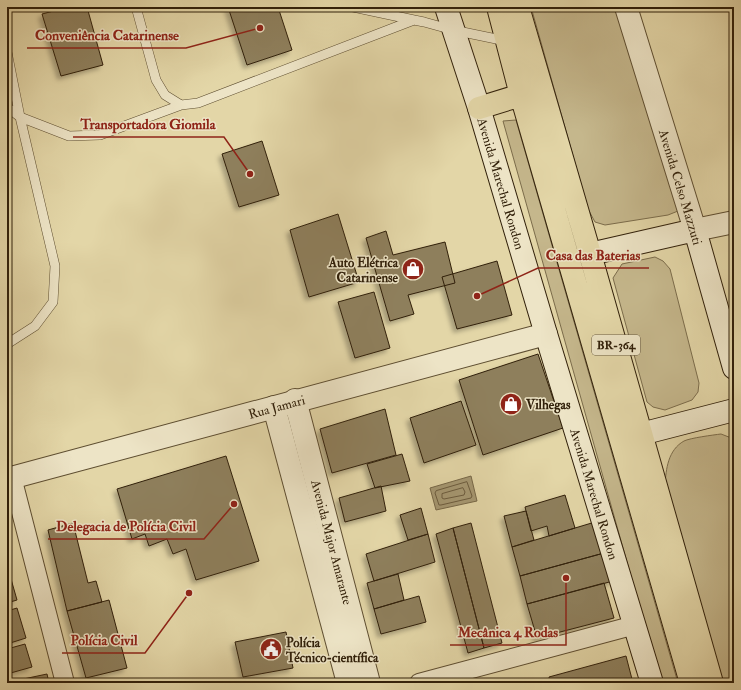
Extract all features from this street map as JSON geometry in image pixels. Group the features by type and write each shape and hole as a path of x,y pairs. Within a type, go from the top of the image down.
{"highway":[{"name":"BR-364","path":"498,7 521,95 691,683"},
{"name":"BR-364","path":"518,7 712,683"},
{"path":"479,108 521,95"},
{"path":"610,402 618,407 631,426 641,434"}],"street":[{"name":"Avenida Marechal Rondon","path":"446,7 479,108 652,683"},
{"name":"Avenida Celso Mazzuti","path":"626,7 695,230 734,368"},
{"path":"590,254 734,222"},
{"name":"Rua Jamari","path":"9,478 546,334"},
{"name":"Avenida Major Amarante","path":"296,400 369,683"},
{"name":"Avenida Major Amarante","path":"274,407 348,683"},
{"path":"641,434 734,410"},
{"path":"9,478 65,683"},
{"path":"419,683 635,625"}],"lane":[{"path":"136,7 156,80 165,95 181,104"},
{"path":"354,7 507,42"},
{"path":"7,107 20,116 69,136 100,135 181,104 198,103 414,20"},
{"path":"7,52 20,116 55,266 53,302 35,326 7,344"}],"shaded area":[{"path":"531,7 632,7 678,211 668,215 605,225 595,222 588,209"},
{"path":"516,120 678,683 661,683 503,121"},
{"path":"655,257 663,261 670,269 699,383 698,392 692,400 665,410 653,407 647,402 613,278 622,264"},
{"path":"721,434 734,439 734,683 722,683 665,485 669,460 674,449 684,441"}],"water":[{"path":"471,476 477,501 436,510 430,488"}],"building":[{"path":"69,7 87,7 103,65 61,76 42,14"},
{"path":"228,7 278,7 292,50 247,65"},
{"path":"262,141 279,195 239,207 222,154"},
{"path":"338,214 359,282 309,297 290,230"},
{"name":"Auto Elétrica Catarinense","path":"386,231 393,255 445,242 455,283 408,295 414,314 390,321 366,238"},
{"path":"497,261 512,315 457,329 442,277"},
{"path":"374,292 390,348 355,358 338,302"},
{"name":"Vilhegas","path":"538,354 563,428 483,455 459,380"},
{"path":"461,401 476,445 424,463 410,418"},
{"path":"385,409 396,455 332,473 320,429"},
{"path":"402,454 410,481 375,488 367,464"},
{"path":"226,456 259,561 196,580 186,549 173,554 167,539 149,546 145,534 132,539 117,489"},
{"path":"381,486 386,511 345,522 339,498"},
{"path":"565,495 575,528 549,536 547,526 531,531 525,507"},
{"path":"421,508 428,534 408,540 400,515"},
{"path":"526,511 534,540 512,547 504,516"},
{"path":"595,522 604,553 520,576 512,547"},
{"path":"73,523 88,583 96,581 102,602 67,611 48,530"},
{"path":"471,523 502,643 484,648 453,528"},
{"path":"453,528 484,648 468,653 436,534"},
{"path":"428,534 435,562 374,581 366,554"},
{"path":"604,553 613,581 527,604 520,576"},
{"path":"7,572 9,572 17,600 7,603"},
{"path":"398,574 404,600 374,609 367,583"},
{"path":"604,583 614,618 537,638 527,604"},
{"path":"419,596 426,622 381,634 374,609"},
{"path":"109,600 127,668 86,678 67,611"},
{"path":"17,608 26,638 7,644 7,611"},
{"path":"286,632 293,668 243,677 235,642"},
{"path":"25,644 32,667 7,674 7,649"},
{"path":"626,656 633,683 550,683 549,677"},
{"path":"47,674 49,683 14,683 14,681"}],"place":[{"name":"Conveniência Catarinense","path":"260,28"},
{"name":"Transportadora Giomila","path":"250,174"},
{"name":"Auto Elétrica Catarinense","path":"413,269"},
{"name":"Casa das Baterias","path":"477,296"},
{"name":"Vilhegas","path":"511,404"},
{"name":"Delegacia de Polícia Civil","path":"234,504"},
{"name":"Mecânica 4 Rodas","path":"566,578"},
{"name":"Polícia Civil","path":"189,593"},
{"name":"Polícia Técnico-científica","path":"271,649"}]}
